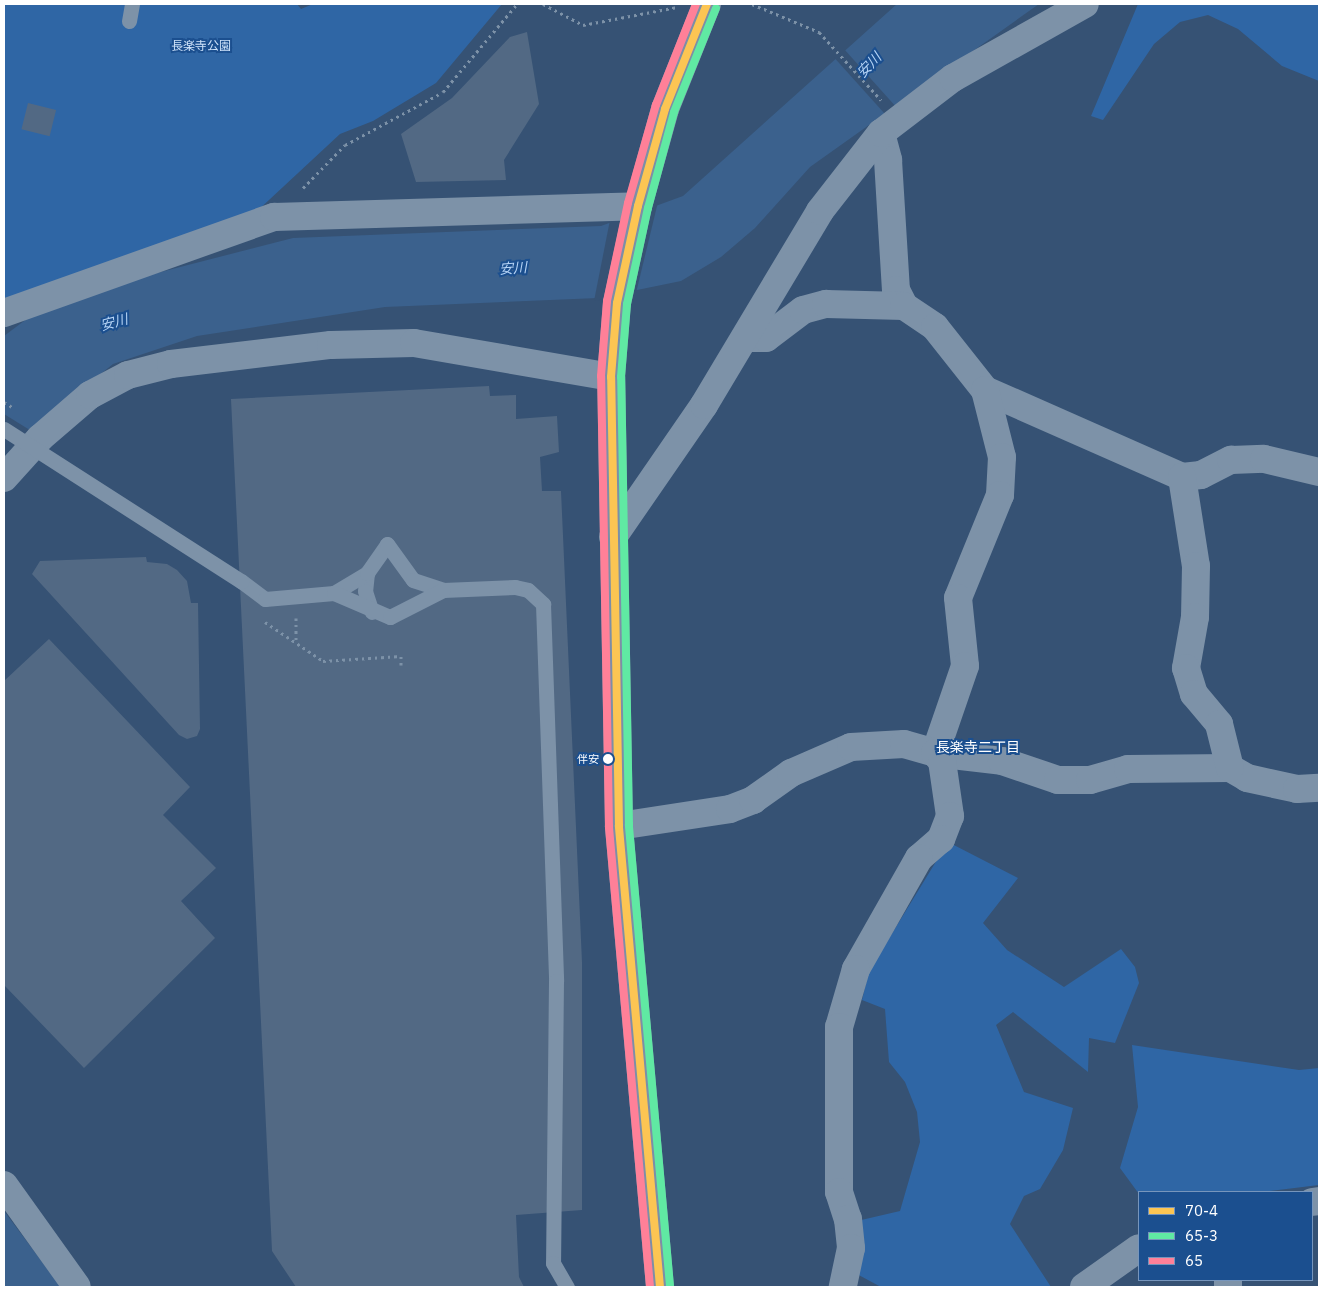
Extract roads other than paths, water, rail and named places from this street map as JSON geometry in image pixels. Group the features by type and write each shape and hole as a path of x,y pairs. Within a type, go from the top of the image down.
{"main road":[{"path":"660,1287 619,826 611,376 616,303 638,206 665,109 707,4"}],"street":[{"path":"613,537 746,338 820,211 881,133 953,78 1085,4"},
{"path":"881,133 888,160 896,290 904,306 935,327 985,390 1002,457 1000,495 958,598 965,666 935,752"},
{"path":"4,313 274,217 638,206"},
{"path":"746,338 766,338 803,310 826,304 904,306"},
{"path":"4,478 40,438 90,395 128,375 171,364 330,345 414,343 611,376"},
{"path":"985,390 1182,477 1201,475 1231,460 1264,459 1319,472"},
{"path":"1182,477 1196,566 1195,617 1186,668 1194,694 1219,724 1230,768"},
{"path":"619,826 730,808 753,800 791,773 851,748 904,744 935,752 1002,761 1058,780 1090,780 1128,769 1230,768 1247,778 1297,789 1319,788"},
{"path":"843,1287 851,1248 848,1219 839,1192 839,1027 856,969 920,858 941,839 950,816 942,761 935,752"},
{"path":"4,1185 76,1287"},
{"path":"1084,1287 1138,1249"}],"lane":[{"path":"129,21 132,4"},
{"path":"4,429 265,598 334,593 367,573 387,544 413,580 416,594 409,609"},
{"path":"367,573 364,591 372,612"},
{"path":"413,580 443,590 516,587 528,590 542,604 556,980 554,1263 567,1287"},
{"path":"334,593 372,612 390,616 409,609 443,590"}],"water":[{"name":"安川","path":"897,4 1039,4 810,167 755,228 721,257 681,281 598,298 385,307 197,336 113,364 4,452 4,336 28,318 114,284 293,238 601,226 683,196"},
{"path":"4,1211 61,1287 4,1287"}],"place":[{"name":"伴安","path":"608,759"}],"district":[{"name":"長楽寺二丁目","path":"978,747"}],"park label":[{"name":"長楽寺公園","path":"201,46"}]}
